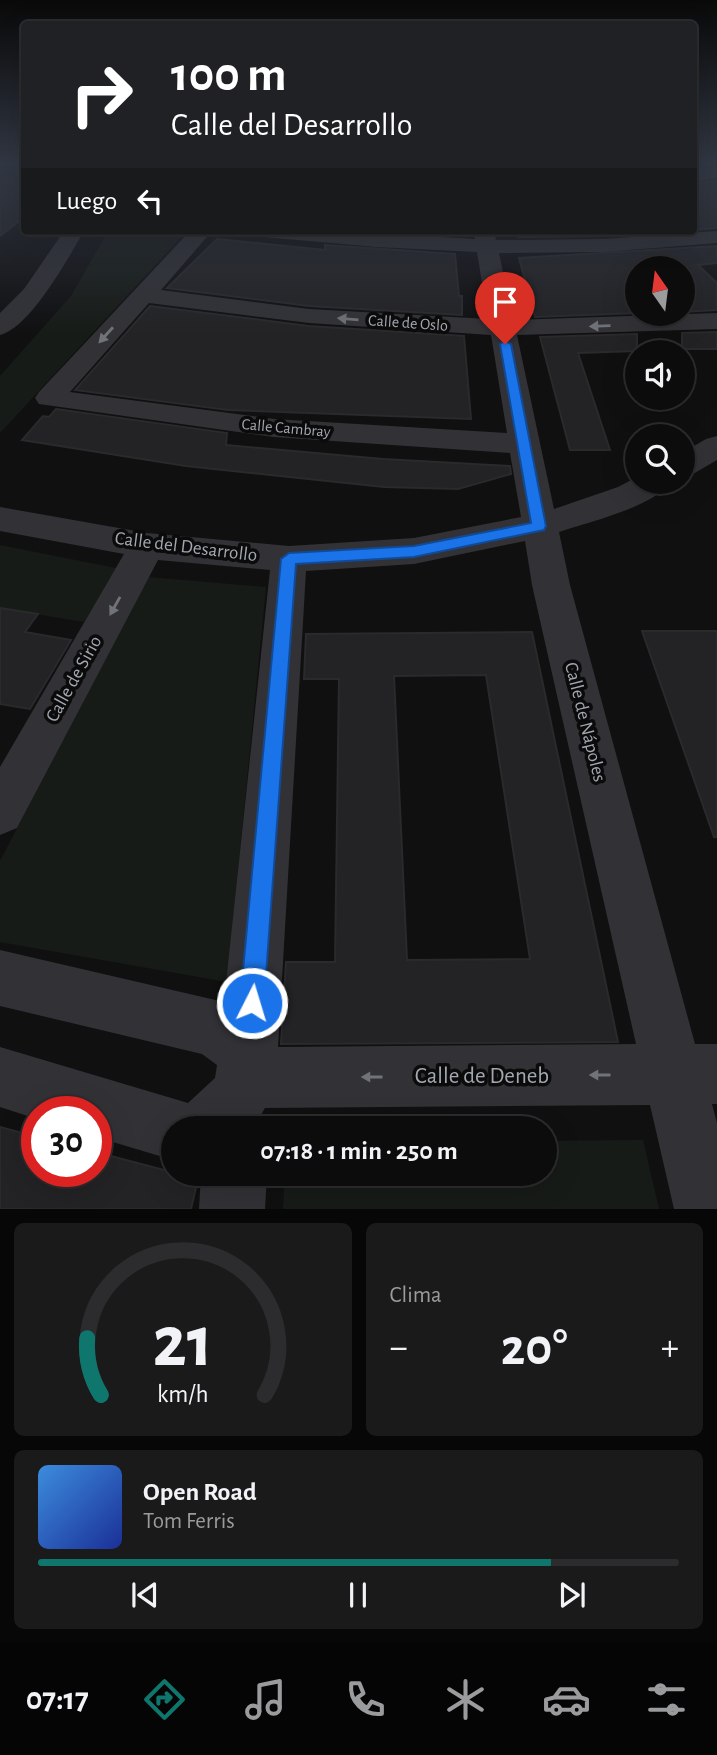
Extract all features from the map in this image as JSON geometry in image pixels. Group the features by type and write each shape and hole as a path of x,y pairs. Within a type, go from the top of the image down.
{"street":[{"path":"0,327 33,294 71,235"},
{"path":"143,295 198,235"},
{"path":"301,235 338,239 715,239"},
{"name":"Calle de Nápoles","path":"485,239 551,585 695,1074 707,1209"},
{"name":"Calle de Oslo","path":"143,295 309,316 502,328 717,321"},
{"name":"Calle Cambray","path":"143,295 49,398 274,428 524,444"},
{"path":"695,459 717,446"},
{"name":"Calle del Desarrollo","path":"0,519 147,546 289,559 414,551 539,526 632,494"},
{"name":"Calle de Sirio","path":"0,812 147,546"},
{"path":"235,1099 289,559"},
{"path":"0,978 212,1027 235,1040 235,1099"},
{"name":"Calle de Deneb","path":"235,1099 695,1074"},
{"path":"0,1077 161,1125"},
{"path":"232,1209 233,1186"}],"shaded area":[{"path":"106,235 183,235 0,433 0,376 71,296"},
{"path":"0,545 116,568 84,622 0,608"},
{"path":"148,577 266,587 227,982 0,942 0,861"},
{"path":"643,1140 659,1209 283,1209 284,1186 557,1186 557,1141"}],"building":[{"path":"0,220 20,220 0,236"},
{"path":"697,220 717,220 717,228 697,230"},
{"path":"517,235 619,235 604,236"},
{"path":"217,239 325,250 325,245 455,254 459,296 462,296 462,315 309,306 167,288"},
{"path":"717,246 717,263 698,265 717,283 717,310 695,311 695,256 625,256 625,313 535,317 519,258"},
{"path":"150,306 309,326 464,336 471,419 228,410 75,390"},
{"path":"717,332 717,349 695,349 695,340 682,340 682,333"},
{"path":"637,334 637,340 625,340 625,351 578,353 610,450 570,450 540,337"},
{"path":"56,409 227,433 226,445 383,459 510,466 511,474 458,489 384,487 186,466 22,440 43,416 49,417"},
{"path":"0,608 38,614 25,632 71,640 30,709 0,704"},
{"path":"642,631 717,631 717,837 714,837"},
{"path":"532,632 618,1042 281,1044 286,962 335,962 339,679 304,679 306,634","holes":["486,675 530,959 407,960 394,676"]},
{"path":"0,1127 21,1133 21,1187 112,1187 112,1156 161,1169 161,1186 196,1186 191,1209 0,1209"}],"route":[{"path":"252,1003 289,559 414,551 539,526 505,344"}]}
